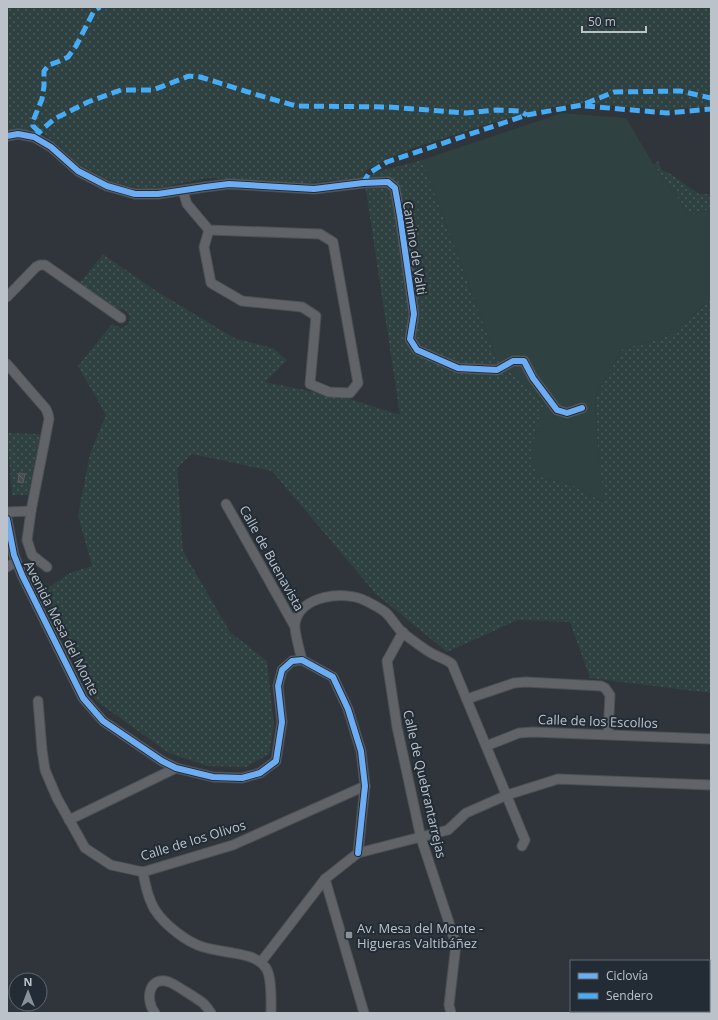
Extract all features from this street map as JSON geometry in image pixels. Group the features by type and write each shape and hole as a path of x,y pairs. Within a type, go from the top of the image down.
{"street":[{"name":"Camino de Valti","path":"7,136 18,134 34,137 51,147 78,171 107,186 135,194 158,194 229,184 314,189 363,183 388,182 395,188 400,216 414,314 410,339 417,350 458,368 497,370 513,361 524,361 533,378 556,410 566,413 582,408"},
{"path":"183,191 187,204 209,230 320,234 333,242 358,383 350,393 329,392 310,384 316,316 302,307 242,301 212,282 204,247 209,230"},
{"path":"7,296 36,267 45,265 121,318"},
{"path":"7,364 46,409 49,419 31,511 27,540 32,555 47,567"},
{"name":"Calle de Buenavista","path":"226,504 294,625 302,660"},
{"path":"7,512 31,511"},
{"name":"Avenida Mesa del Monte","path":"7,519 16,562 83,698 103,721 162,761 176,768 213,777 242,778 260,773 276,761 282,722 278,686 282,670 292,661 302,660"},
{"path":"7,567 16,562"},
{"path":"294,625 303,607 320,598 352,596 365,600 385,612 403,632 431,653 447,660 452,664 525,840 522,846"},
{"name":"Calle de Quebrantarrejas","path":"403,632 387,661 397,727 421,838 456,944 449,1004 451,1013"},
{"path":"302,660 333,677 348,708 361,751 365,786 358,853"},
{"path":"467,699 514,683 526,682 601,686 606,688 610,695 608,734"},
{"name":"Calle de los Olivos","path":"38,701 45,770 57,798 85,848 111,865 143,872 232,844 365,786"},
{"name":"Calle de los Escollos","path":"486,746 519,733 533,732 711,738"},
{"path":"69,820 176,768"},
{"path":"261,962 325,879 358,853 448,830 466,813 507,795 558,780 711,786"},
{"path":"143,872 146,887 154,910 172,929 185,939 202,947 252,957 261,962 267,969 270,979 271,1013"},
{"path":"325,879 364,1013"},
{"path":"155,1013 151,1009 149,998 150,990 154,984 160,981 169,982 192,996 203,1003 211,1013"}],"shaded area":[{"path":"7,7 711,7 711,106 665,110 578,103 557,106 495,122 413,148 385,160 365,171 364,177 380,171 422,160 497,360 544,402 539,422 537,476 572,485 603,502 595,397 623,348 643,344 668,336 711,299 711,693 590,678 570,622 518,620 447,652 376,594 272,471 192,454 177,468 183,551 230,632 267,661 274,725 269,754 246,767 208,766 169,753 95,700 65,632 42,592 70,573 92,566 78,515 90,454 106,415 78,366 112,324 122,328 126,326 130,320 130,316 125,310 117,309 79,284 103,254 153,289 234,338 273,348 287,360 265,382 350,399 400,415 364,178 302,183 208,178 148,190 113,182 78,164 58,145 37,129 7,132"},
{"path":"562,113 626,118 654,165 690,215 711,209 711,299 668,336 643,344 623,348 595,397 597,437 604,502 572,485 537,476 530,454 544,402 497,360 422,160"},
{"path":"658,161 662,170 669,173 699,194 711,194 711,209 690,215 654,165"},
{"path":"7,433 40,434 28,495 12,495"}],"building":[{"path":"19,473 25,474 23,483 18,482"}],"marked path":[{"path":"39,132 33,126 33,121 42,99 44,71 49,65 68,57 76,46 94,11 100,7"},
{"path":"34,137 54,119 88,102 121,90 153,90 189,76 200,77 296,106 389,107 466,113 496,110 519,111 527,115"},
{"path":"363,183 369,173 387,162 527,115 582,105 614,92 680,91 711,98"},
{"path":"585,106 667,113 711,109"}],"cycle path":[{"path":"7,136 18,134 34,137 51,147 78,171 107,186 135,194 158,194 229,184 314,189 363,183 388,182 395,188 400,216 414,314 410,339 417,350 458,368 497,370 513,361 524,361 533,378 557,410 567,413 582,408"},
{"path":"7,519 14,555 22,575 83,698 103,721 162,761 176,768 213,777 242,778 260,773 276,761 282,722 278,686 282,670 292,661 302,660 333,677 348,709 361,751 365,786 358,853"}],"place":[{"name":"Av. Mesa del Monte - Higueras Valtibáñez","path":"349,935"}]}
